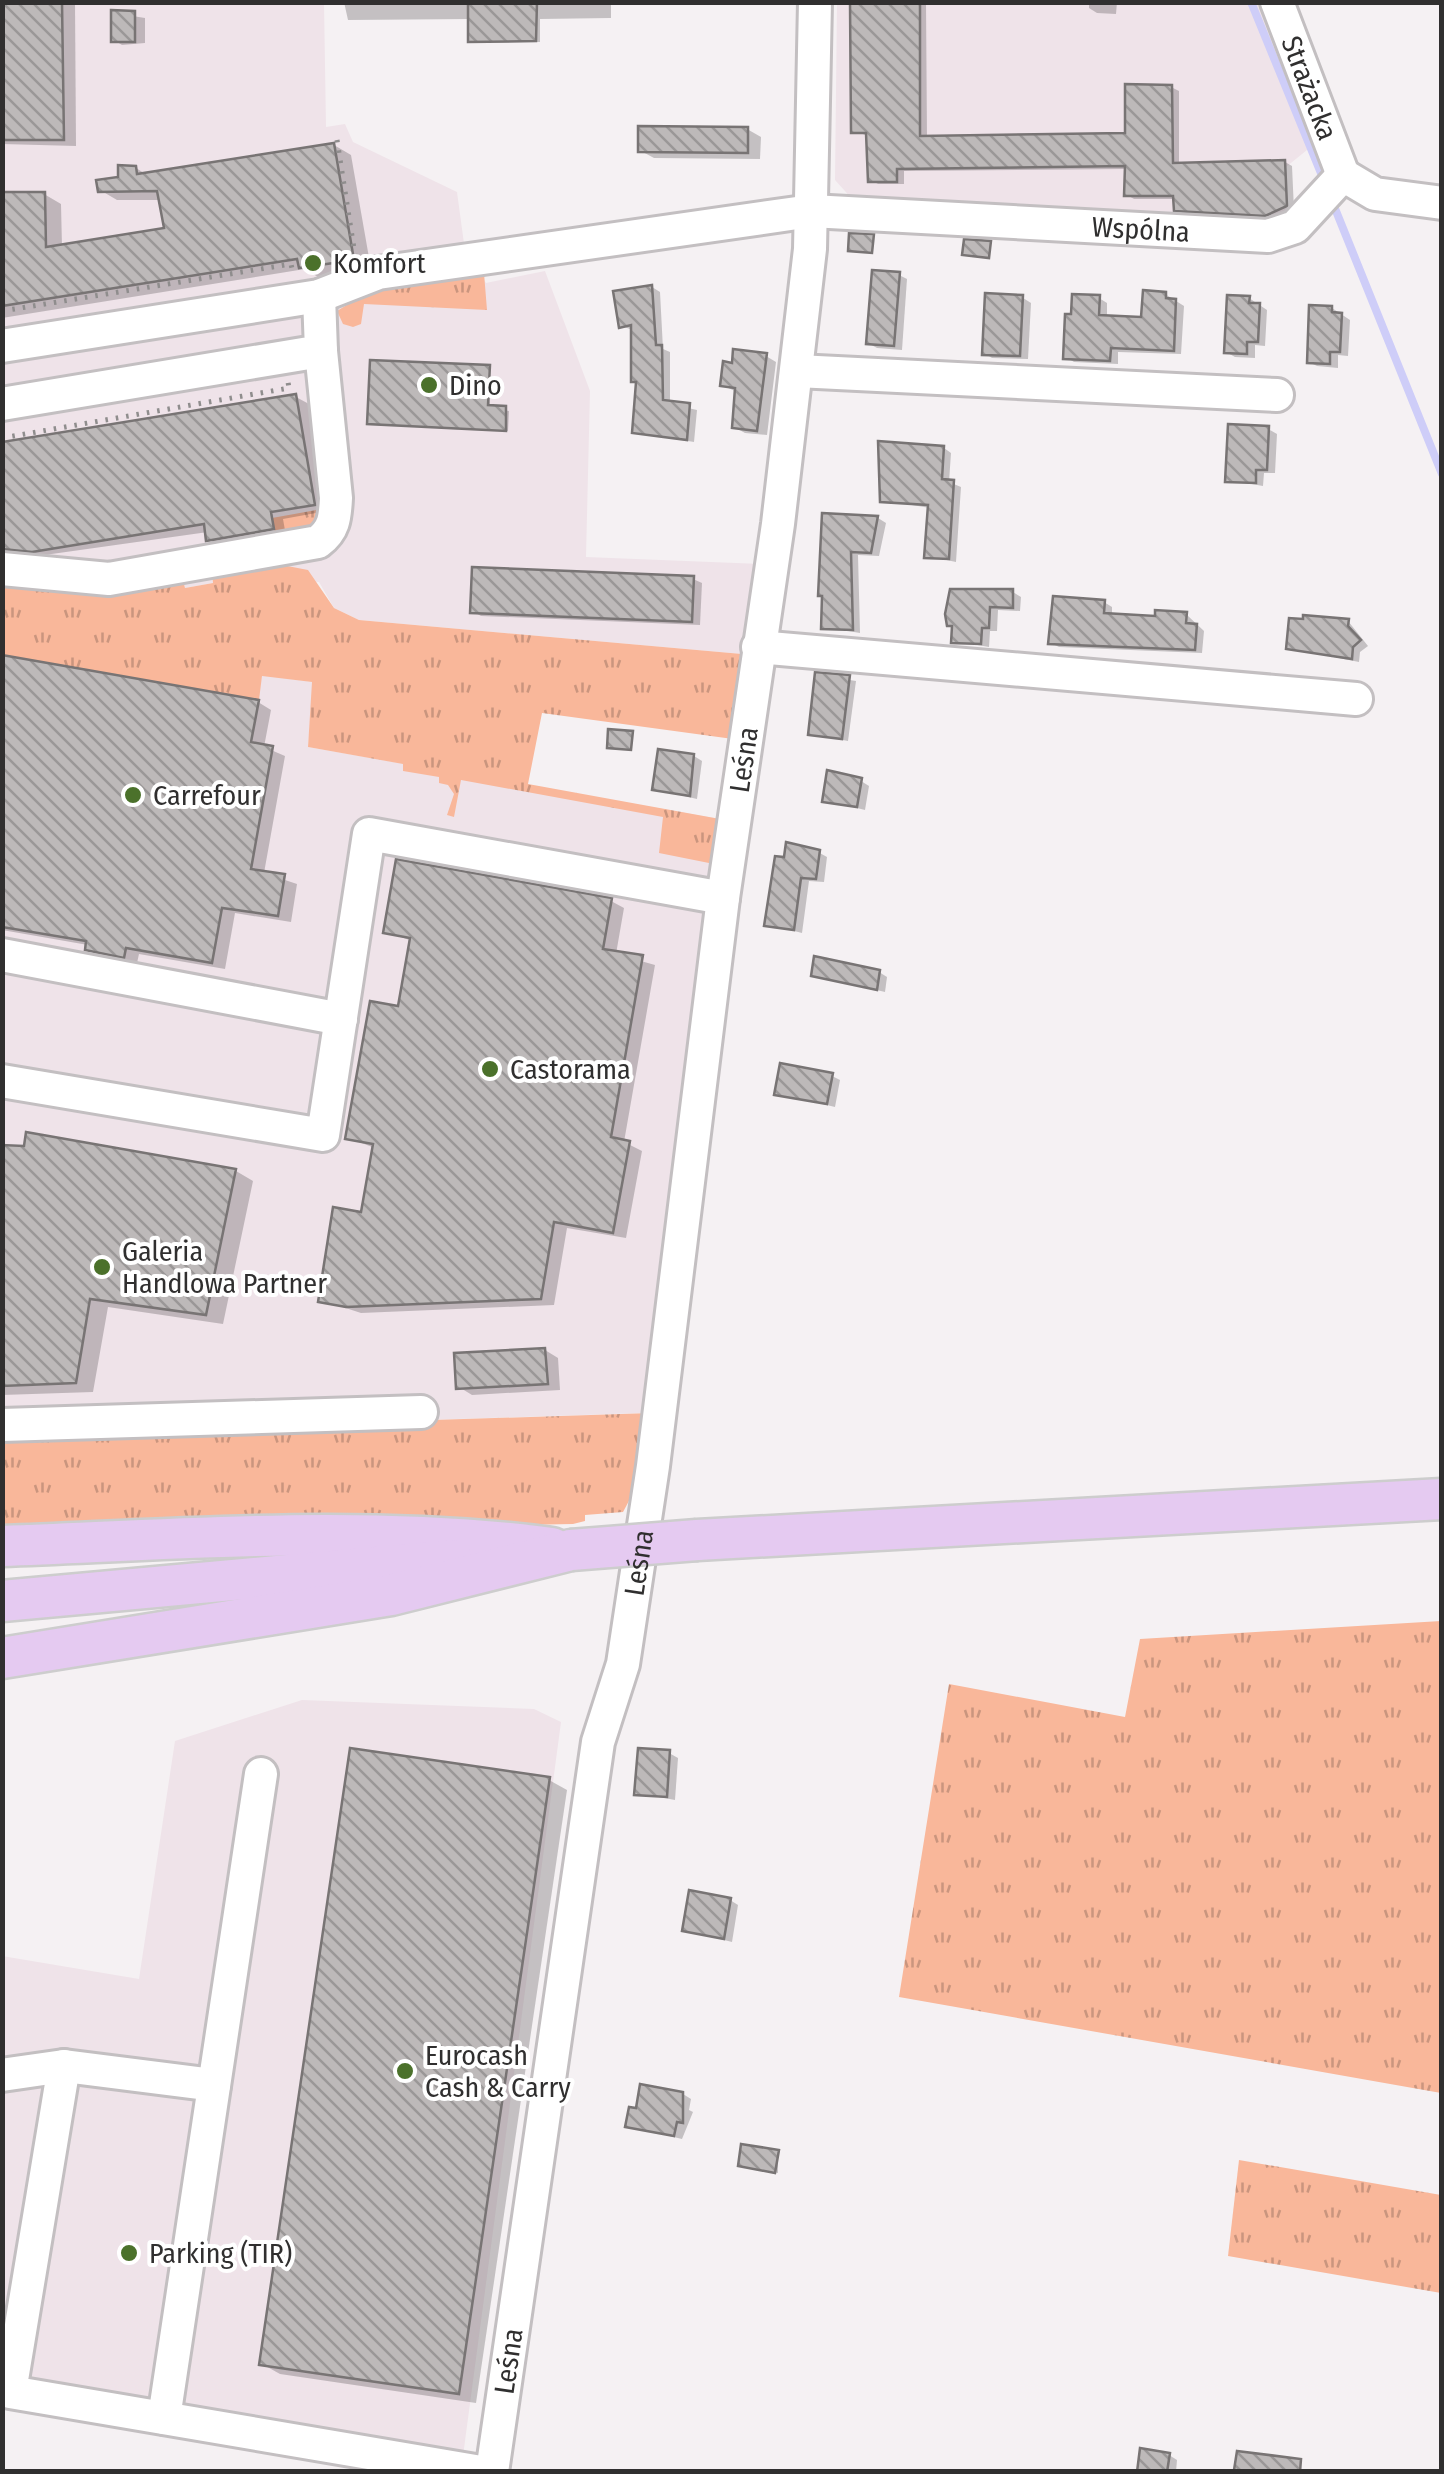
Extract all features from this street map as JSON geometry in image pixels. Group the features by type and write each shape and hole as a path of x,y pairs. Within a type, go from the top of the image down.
{"main road":[{"path":"2,1601 697,1540 1442,1499"},
{"path":"2,1546 382,1533 472,1537 571,1550"},
{"path":"2,1658 390,1595 571,1550"}],"street":[{"name":"Leśna","path":"492,2472 598,1742 623,1664 650,1484 724,898 797,371 812,211 814,2"},
{"name":"Strażacka","path":"1277,2 1336,184"},
{"name":"Wspólna","path":"2,346 378,273 812,211 1268,236 1295,226 1336,184"},
{"path":"1336,184 1442,203"},
{"path":"2,569 109,579 318,542 329,534 336,498 315,285"},
{"path":"2,404 321,351"},
{"path":"797,371 1276,395"},
{"path":"758,647 1356,699"},
{"path":"2,1082 323,1135 369,834 724,898"},
{"path":"2,955 341,1019"},
{"path":"2,1425 421,1412"},
{"path":"164,2418 261,1774"},
{"path":"2,2076 64,2066 214,2085"},
{"path":"64,2066 8,2361 10,2392 481,2472"}],"path":[{"path":"337,140 354,264"},
{"path":"2,311 292,264 294,276 315,285"},
{"path":"2,438 289,388"}],"shaded area":[{"path":"2,3 324,3 326,127 345,124 353,142 457,192 465,251 486,283 545,271 590,391 586,557 761,564 742,654 359,620 334,608 319,582 212,575 213,583 185,588 183,580 3,582"},
{"path":"837,3 1267,3 1323,137 1286,167 1288,217 1175,221 854,201 835,180"},
{"path":"2,655 258,700 262,675 313,682 308,747 720,819 642,1413 3,1434"},
{"path":"302,1700 534,1709 561,1722 461,2471 3,2403 2,1956 139,1979 175,1741"}],"green space":[{"path":"484,273 487,310 364,304 361,324 353,327 343,324 337,311 384,282"},
{"path":"322,509 308,530 275,533 272,518"},
{"path":"277,564 308,570 334,608 359,620 742,654 733,739 542,713 528,784 720,819 714,864 659,853 663,817 461,780 454,817 447,815 454,794 448,785 439,783 439,777 403,771 403,764 308,747 312,682 262,676 259,700 3,655 2,582 183,580 185,588 213,583 212,574"},
{"path":"651,1413 642,1463 635,1464 630,1499 623,1512 585,1515 585,1521 573,1524 3,1534 2,1434"},
{"path":"1441,1621 1441,2093 899,1997 949,1684 1125,1717 1140,1639"},
{"path":"1239,2160 1441,2195 1441,2293 1228,2256"}],"building":[{"path":"2,2 62,2 64,140 2,140"},
{"path":"468,2 537,2 536,41 468,42"},
{"path":"850,2 920,2 920,136 1125,133 1125,84 1172,85 1173,163 1285,160 1287,206 1265,216 1174,211 1173,196 1124,196 1125,166 897,169 897,182 868,182 866,133 851,133"},
{"path":"111,10 135,11 135,42 111,42"},
{"path":"638,126 748,127 748,153 638,152"},
{"path":"334,143 354,260 299,268 297,259 2,306 2,192 45,192 46,247 164,228 157,191 98,192 96,180 118,177 118,165 136,166 137,174"},
{"path":"849,233 874,234 872,253 848,251"},
{"path":"964,239 991,241 989,258 962,255"},
{"path":"872,270 900,272 894,346 866,344"},
{"path":"652,285 656,345 662,345 663,400 690,403 687,440 632,433 636,382 631,382 631,325 619,328 613,291"},
{"path":"1143,290 1166,292 1166,298 1176,299 1174,351 1111,348 1110,361 1063,359 1065,314 1071,314 1072,294 1100,295 1099,315 1141,317"},
{"path":"985,293 1023,295 1020,356 982,355"},
{"path":"1227,295 1250,296 1249,303 1260,303 1258,342 1247,342 1247,354 1224,353"},
{"path":"1309,305 1332,306 1332,312 1342,313 1340,352 1330,352 1330,364 1307,363"},
{"path":"733,349 767,353 757,431 732,428 735,388 720,386 723,361 732,363"},
{"name":"Dino","path":"370,360 490,365 488,405 506,406 506,431 367,424"},
{"path":"296,394 315,505 271,512 274,529 206,541 204,524 32,552 2,549 2,442"},
{"path":"1228,424 1269,426 1267,470 1256,470 1256,483 1225,482"},
{"path":"878,441 944,446 942,479 954,480 949,559 924,558 928,505 880,502"},
{"path":"822,513 878,516 871,553 851,552 853,630 821,629 822,596 818,596"},
{"path":"472,567 694,576 692,622 470,613"},
{"path":"950,589 1013,589 1013,608 990,607 989,628 982,628 981,644 951,643 952,626 947,626 945,614"},
{"path":"1053,596 1105,600 1104,613 1155,616 1155,610 1187,612 1186,623 1197,624 1195,650 1048,644"},
{"path":"1303,615 1349,619 1348,626 1361,640 1353,647 1352,659 1286,649 1289,618 1303,619"},
{"name":"Carrefour","path":"2,655 259,700 251,742 273,746 251,869 285,874 278,916 222,908 212,963 126,948 124,958 85,950 86,941 2,927"},
{"path":"815,672 850,675 842,739 808,735"},
{"path":"608,729 633,731 631,750 607,748"},
{"path":"658,749 694,754 690,796 652,790"},
{"path":"827,770 862,778 857,807 822,802"},
{"path":"786,842 820,850 816,879 801,878 794,930 764,926 775,856 784,857"},
{"name":"Castorama","path":"396,859 612,898 603,949 643,955 611,1137 630,1141 613,1233 554,1222 541,1299 346,1307 318,1302 333,1207 361,1212 373,1144 345,1139 370,1001 398,1006 410,938 383,933"},
{"path":"814,956 880,970 877,990 811,976"},
{"path":"780,1063 833,1073 827,1104 774,1095"},
{"name":"Galeria Handlowa Partner","path":"26,1132 236,1169 206,1315 90,1299 76,1383 2,1386 2,1145 24,1146"},
{"path":"545,1348 548,1384 456,1389 454,1353"},
{"name":"Eurocash Cash & Carry","path":"350,1748 550,1777 459,2394 259,2365"},
{"path":"638,1748 670,1750 667,1797 634,1795"},
{"path":"689,1890 731,1898 724,1939 682,1931"},
{"path":"640,2084 683,2092 683,2123 677,2122 674,2136 625,2127 629,2107 636,2108"},
{"path":"741,2144 779,2150 775,2173 738,2166"},
{"path":"1140,2448 1170,2453 1167,2472 1137,2472"},
{"path":"1237,2451 1301,2459 1300,2472 1234,2470"}],"waterway":[{"path":"1251,2 1325,183"},
{"path":"1332,201 1442,474"}],"place":[{"name":"Komfort","path":"313,263"},
{"name":"Dino","path":"429,385"},
{"name":"Carrefour","path":"133,795"},
{"name":"Castorama","path":"490,1069"},
{"name":"Galeria Handlowa Partner","path":"102,1267"},
{"name":"Eurocash Cash & Carry","path":"405,2071"},
{"name":"Parking (TIR)","path":"129,2253"}]}
